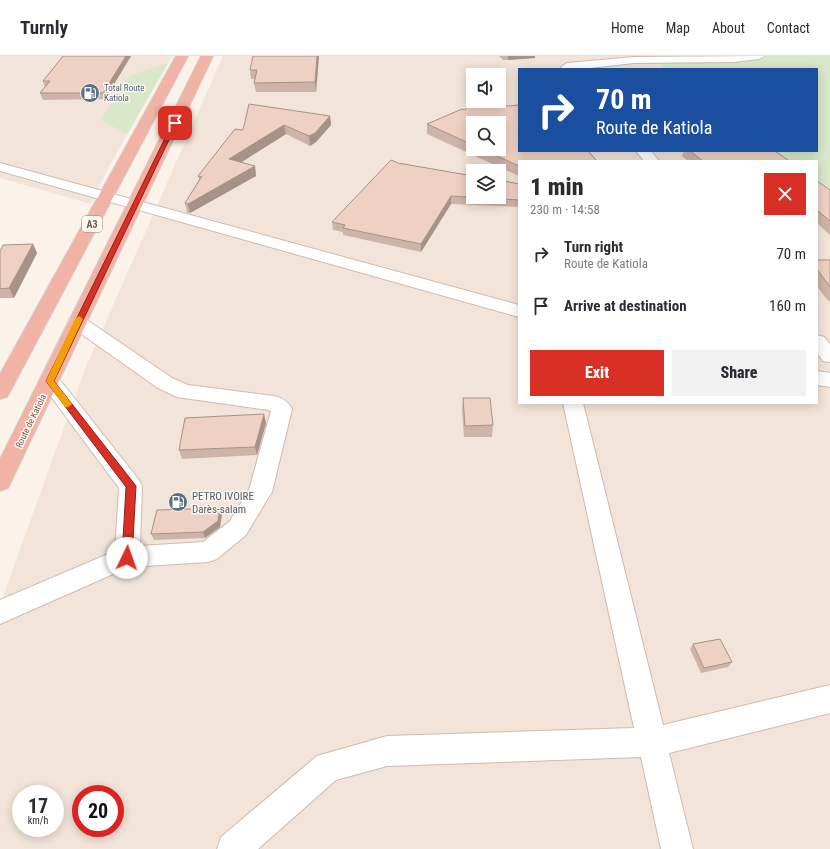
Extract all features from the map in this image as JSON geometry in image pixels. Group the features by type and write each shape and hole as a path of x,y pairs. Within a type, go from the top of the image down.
{"highway":[{"name":"A3","path":"0,392 107,196 132,144 182,56"},
{"name":"Route de Katiola","path":"0,482 207,56"}],"street":[{"path":"558,56 568,68 634,60 734,59 760,56"},
{"path":"644,152 651,160"},
{"path":"0,167 518,312"},
{"path":"0,612 127,558 208,552 238,528 260,492 282,409 274,403 184,392 166,384 77,322"},
{"path":"818,343 830,356"},
{"path":"818,378 830,380"},
{"path":"50,381 131,486 127,558"},
{"path":"573,404 677,849"},
{"path":"233,849 328,767 387,751 652,742 830,699"}],"shaded area":[{"path":"0,56 172,56 107,170 91,204 0,178"},
{"path":"223,56 650,56 665,68 518,68 518,152 769,152 780,160 518,160 518,404 818,404 818,185 830,192 830,849 0,849 0,605 85,369"}],"green space":[{"path":"650,56 830,56 830,192 818,185 818,160 780,160 769,152 818,152 818,68 665,68"},
{"path":"168,63 127,134 101,120 129,76"}],"building":[{"path":"63,56 126,56 103,93 40,93 50,81 43,81"},
{"path":"253,56 317,56 315,82 254,83 257,70 250,70"},
{"path":"249,104 330,116 315,133 309,136 284,125 229,159 255,166 188,204 185,203 202,176 198,176 235,129 243,130"},
{"path":"518,105 518,152 589,152 596,160 518,160 518,166 497,156 506,156 506,116 466,116 466,142 427,124 462,109 506,108 506,106"},
{"path":"691,152 776,152 788,160 702,160"},
{"path":"391,160 398,163 466,175 466,197 451,196 421,244 343,228 345,225 332,222"},
{"path":"506,181 518,184 518,200 506,199"},
{"path":"818,182 830,190 830,221 818,211"},
{"path":"33,244 9,288 0,289 0,251 3,245"},
{"path":"818,260 830,260 830,287 818,270"},
{"path":"463,398 490,398 493,425 465,426"},
{"path":"264,414 255,447 179,450 185,418"},
{"path":"220,508 218,521 203,532 151,534 157,510"},
{"path":"720,639 732,662 704,668 693,644"}],"slow traffic":[{"path":"68,404 50,381 79,319"}],"place":[{"name":"Total Route Katiola","path":"90,93"},
{"name":"PETRO IVOIRE Darès-salam","path":"178,502"}],"route":[{"path":"127,558 131,486 50,381 77,322 175,123"}]}
